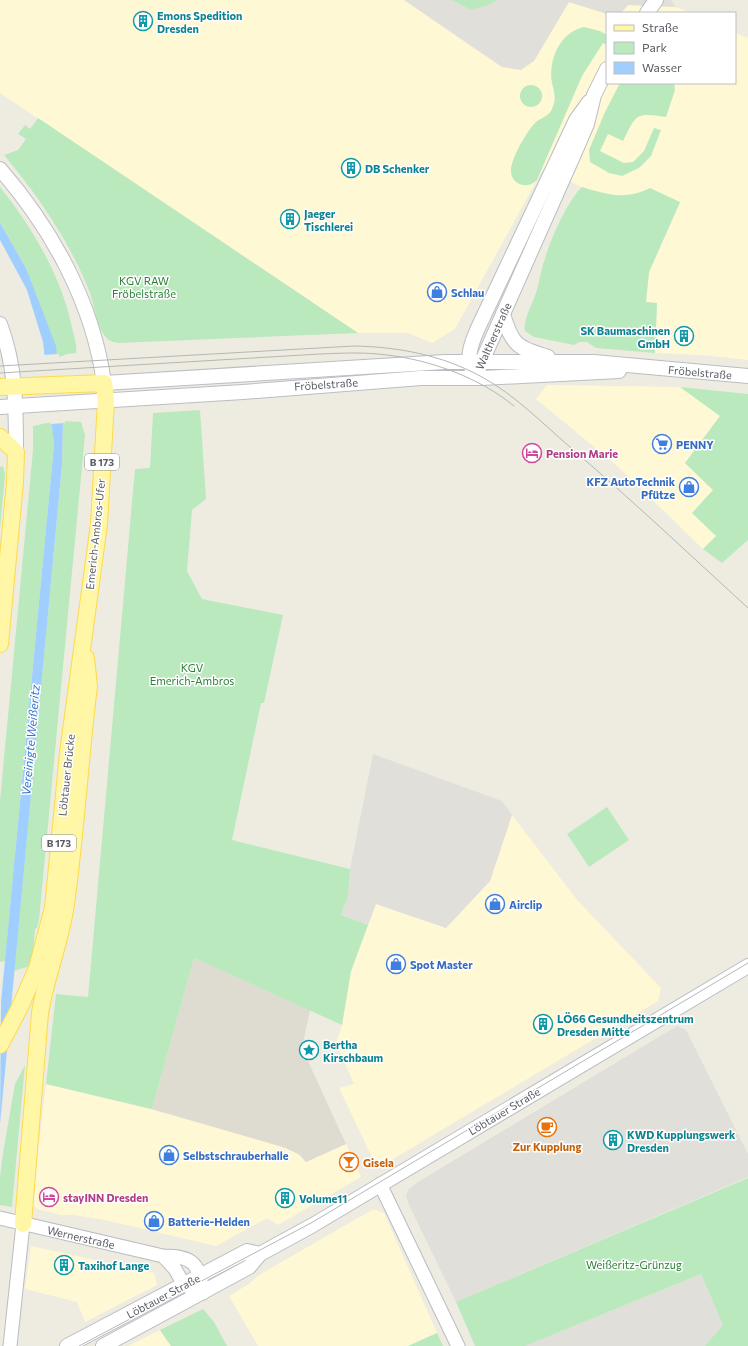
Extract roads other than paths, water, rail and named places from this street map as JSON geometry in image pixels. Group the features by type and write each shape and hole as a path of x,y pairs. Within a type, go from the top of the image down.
{"main road":[{"path":"648,12 656,0"},
{"name":"Waltherstraße","path":"476,377 475,361 471,345 478,328 576,120 594,95 606,71"},
{"name":"Waltherstraße","path":"475,361 503,314 587,124 594,95"},
{"name":"Emerich-Ambros-Ufer","path":"0,168 61,252 88,316 100,361 104,383 106,401 99,524 83,639"},
{"path":"503,314 508,331 514,342 531,352 562,362"},
{"path":"0,324 11,359 14,387 22,405 16,452 15,482 0,644"},
{"name":"Fröbelstraße","path":"14,387 104,383 415,362 475,361 594,362 748,376"},
{"name":"Fröbelstraße","path":"0,407 106,401 421,378 594,373 652,368"},
{"path":"0,438 16,452"},
{"path":"23,1224 40,1013 47,981 62,929 69,879 89,686 83,639"},
{"name":"Löbtauer Brücke","path":"0,1045 29,988 48,932 54,893 68,753 83,639"},
{"name":"Löbtauer Straße","path":"103,1346 252,1266 260,1254 748,966"},
{"name":"Löbtauer Straße","path":"67,1346 247,1251 260,1254"}],"street":[{"path":"380,1184 458,1346"},
{"name":"Wernerstraße","path":"4,1219 163,1256 173,1256 196,1265 201,1276"},
{"path":"10,1346 23,1224"},
{"path":"163,1256 175,1269 184,1285 203,1293 201,1276"}],"water":[{"name":"Vereinigte Weißeritz","path":"0,223 26,268 56,346 63,421 62,464 0,1125 1,1002 54,445 43,342 27,290 0,240"}],"tram line":[{"path":"0,366 354,346 404,350 436,358 467,369 506,392 615,486 748,608"},
{"path":"0,373 320,354 370,353 404,357 438,366 486,387 514,406"},
{"path":"79,1346 311,1223 748,963"}],"place":[{"name":"Emons Spedition Dresden","path":"143,21"},
{"name":"DB Schenker","path":"351,168"},
{"name":"Jaeger Tischlerei","path":"290,219"},
{"name":"Schlau","path":"437,292"},
{"name":"SK Baumaschinen GmbH","path":"684,336"},
{"name":"PENNY","path":"662,444"},
{"name":"Pension Marie","path":"532,453"},
{"name":"KFZ AutoTechnik Pfütze","path":"689,487"},
{"name":"Airclip","path":"495,904"},
{"name":"Spot Master","path":"396,964"},
{"name":"LÖ66 Gesundheitszentrum Dresden Mitte","path":"543,1024"},
{"name":"Bertha Kirschbaum","path":"309,1050"},
{"name":"Zur Kupplung","path":"547,1127"},
{"name":"KWD Kupplungswerk Dresden","path":"613,1140"},
{"name":"Selbstschrauberhalle","path":"169,1155"},
{"name":"Gisela","path":"349,1162"},
{"name":"stayINN Dresden","path":"49,1197"},
{"name":"Volume11","path":"285,1198"},
{"name":"Batterie-Helden","path":"154,1221"},
{"name":"Taxihof Lange","path":"64,1265"}],"park label":[{"name":"KGV RAW Fröbelstraße","path":"144,286"},
{"name":"KGV Emerich-Ambros","path":"192,673"},
{"name":"Weißeritz-Grünzug","path":"634,1264"}]}
